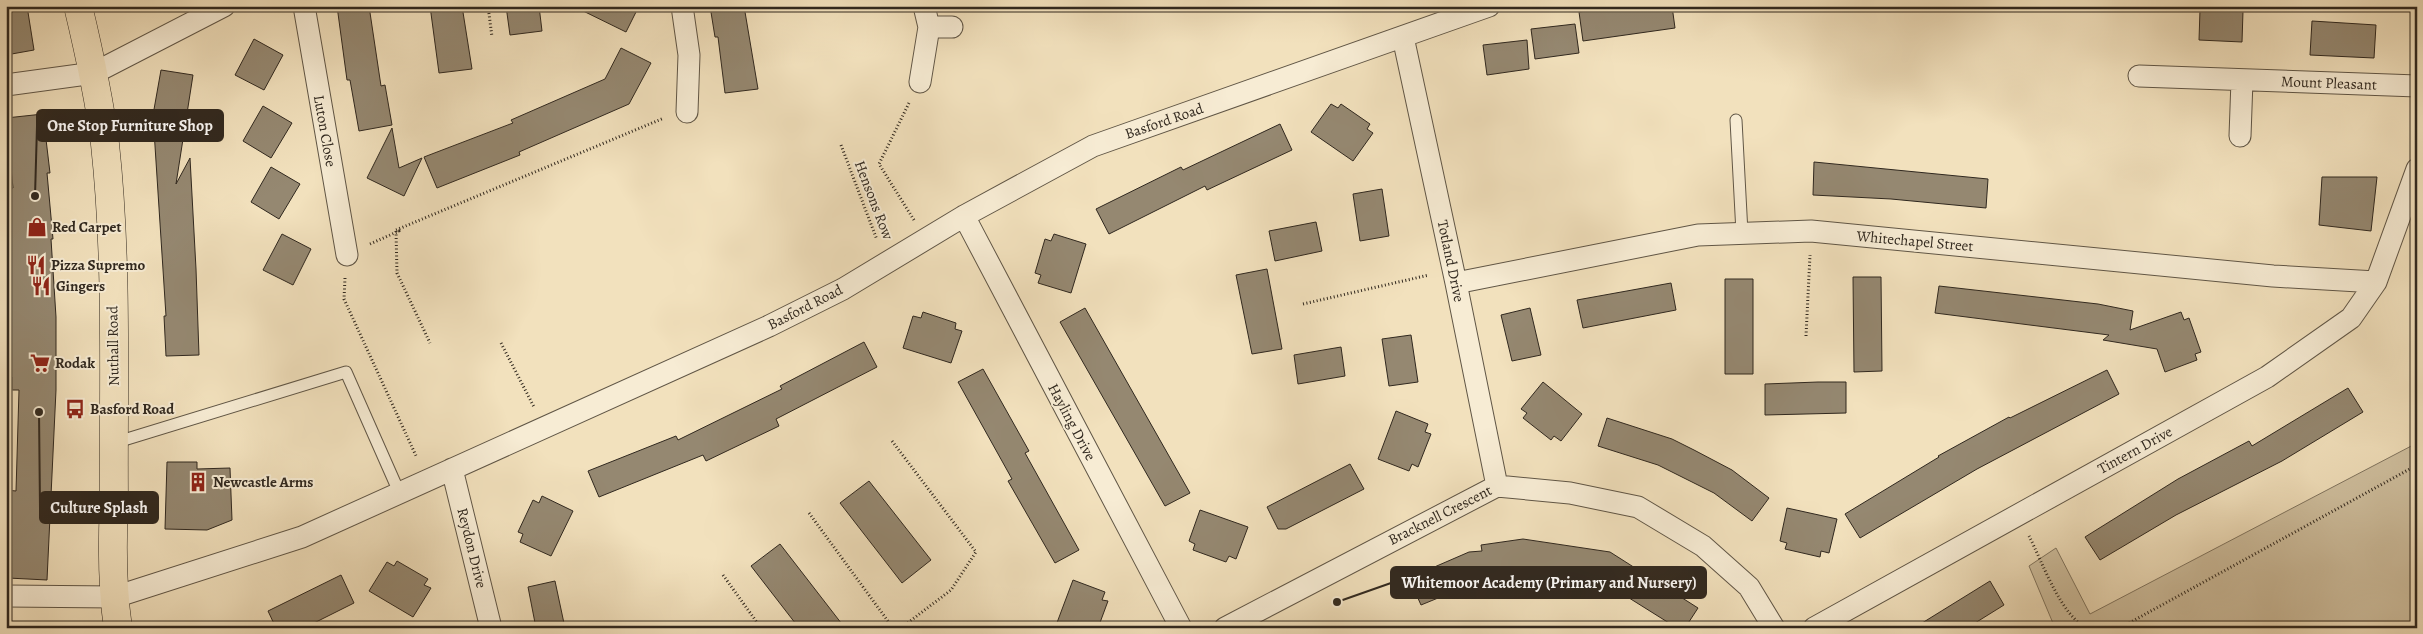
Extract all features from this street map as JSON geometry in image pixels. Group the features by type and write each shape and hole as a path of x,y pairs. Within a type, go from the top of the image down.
{"highway":[{"name":"Nuthall Road","path":"78,6 94,74 104,143 112,232 115,597 118,628"}],"street":[{"path":"6,84 94,74 224,6"},
{"name":"Luton Close","path":"304,6 347,255"},
{"path":"682,6 689,54 687,112"},
{"path":"920,82 929,27 924,6"},
{"name":"Basford Road","path":"6,596 115,597 302,538 427,479 769,326 843,289 964,216 1093,146 1489,6"},
{"path":"929,27 952,26"},
{"name":"Totland Drive","path":"1403,37 1455,276 1497,486"},
{"name":"Mount Pleasant","path":"2139,76 2417,86"},
{"path":"2240,136 2242,80"},
{"name":"Tintern Drive","path":"1814,628 2267,377 2351,318 2376,282 2408,218 2417,169"},
{"name":"Hayling Drive","path":"964,216 1181,628"},
{"name":"Whitechapel Street","path":"1455,276 1698,235 1811,231 2273,276 2376,282"},
{"name":"Reydon Drive","path":"452,469 491,628"},
{"name":"Bracknell Crescent","path":"1224,628 1497,486 1570,493 1638,507 1710,552 1749,587 1774,628"}],"lane":[{"path":"1736,120 1742,234"},
{"path":"114,442 346,372 399,492"}],"path":[{"path":"488,6 492,37"},
{"path":"920,82 878,164 926,239"},
{"path":"396,230 656,121 687,112"},
{"name":"Hensons Row","path":"841,145 886,263"},
{"path":"396,230 399,231 347,255 344,300 427,479"},
{"path":"396,230 396,273 430,343"},
{"path":"1806,336 1811,231"},
{"path":"1304,304 1455,276"},
{"path":"501,343 545,427"},
{"path":"892,441 976,552 951,590 901,628"},
{"path":"2120,628 2417,465"},
{"path":"809,513 893,628"},
{"path":"2040,558 2068,612 2080,625 2088,628"},
{"path":"723,575 761,628"}],"shaded area":[{"path":"2417,443 2417,628 2055,628 2029,566 2056,548 2090,614"}],"building":[{"path":"6,6 27,6 34,50 6,55"},
{"path":"337,6 369,6 381,86 385,85 392,125 359,131 350,80 347,80"},
{"path":"430,6 462,6 472,69 439,73"},
{"path":"506,6 539,6 542,31 510,35"},
{"path":"573,6 639,6 626,32"},
{"path":"710,6 744,6 758,89 725,93 718,37 715,37"},
{"path":"1624,6 1672,6 1675,28 1583,41 1579,12"},
{"path":"2200,10 2243,11 2242,42 2199,40"},
{"path":"2312,21 2376,25 2374,58 2310,55"},
{"path":"1575,24 1579,53 1535,59 1531,29"},
{"path":"254,39 283,55 264,90 235,75"},
{"path":"1527,40 1529,69 1487,75 1483,45"},
{"path":"621,48 651,63 629,104 519,152 520,155 437,188 424,157 513,123 511,120 605,79"},
{"path":"161,70 193,75 176,184 190,158 199,355 166,356 164,316 166,316 153,115"},
{"path":"1331,104 1338,108 1341,104 1370,124 1367,129 1373,133 1353,161 1311,132"},
{"path":"263,106 292,123 271,158 243,141"},
{"path":"43,114 50,173 47,173 53,239 51,239 56,317 56,390 47,580 8,578 11,516 6,516 6,490 16,491 19,390 12,390 12,377 6,377 6,188 13,188 6,118"},
{"path":"1280,124 1292,150 1207,190 1205,186 1109,234 1096,209 1181,167 1183,170"},
{"path":"392,128 399,168 422,158 404,196 367,178"},
{"path":"1814,162 1988,179 1986,208 1891,199 1813,195"},
{"path":"271,167 300,184 279,219 251,202"},
{"path":"2322,177 2377,177 2371,231 2319,225"},
{"path":"1382,189 1389,236 1360,241 1353,194"},
{"path":"1316,222 1322,251 1275,261 1269,231"},
{"path":"282,234 311,249 293,285 263,270"},
{"path":"1054,234 1086,244 1071,293 1038,283 1041,275 1035,273 1045,239 1051,241"},
{"path":"1267,269 1282,349 1252,354 1236,275"},
{"path":"1853,277 1881,277 1882,371 1854,372"},
{"path":"1725,279 1753,279 1753,374 1725,374"},
{"path":"1671,283 1676,310 1583,328 1577,300"},
{"path":"1939,286 2098,304 2133,311 2130,330 2181,312 2184,320 2189,318 2201,352 2195,354 2197,360 2165,372 2157,349 2103,340 2109,335 1935,313"},
{"path":"1085,308 1190,493 1165,506 1060,322"},
{"path":"1530,308 1541,355 1512,361 1501,315"},
{"path":"923,312 956,323 955,329 962,331 951,363 903,348 913,316 921,318"},
{"path":"1411,335 1418,382 1389,386 1382,339"},
{"path":"864,342 877,367 776,419 779,426 706,461 703,455 599,497 588,471 676,436 678,440 782,389 780,386"},
{"path":"1341,347 1345,376 1298,384 1294,355"},
{"path":"983,369 1029,451 1025,453 1079,550 1055,563 1008,481 1012,479 958,382"},
{"path":"2107,370 2119,394 1977,469 1860,538 1845,514 1938,456 2009,417"},
{"path":"1543,382 1582,414 1561,441 1554,436 1551,440 1523,418 1527,413 1521,409"},
{"path":"1846,382 1846,413 1765,415 1765,384"},
{"path":"2348,388 2363,412 2282,461 2176,515 2100,560 2085,537 2178,479 2249,441 2252,446"},
{"path":"1396,411 1428,424 1425,432 1431,434 1418,467 1412,464 1409,471 1378,459"},
{"path":"1607,418 1672,439 1732,470 1769,498 1752,521 1714,493 1658,465 1598,446"},
{"name":"Newcastle Arms","path":"167,462 197,462 197,469 230,468 232,520 207,530 165,529"},
{"path":"1350,464 1364,489 1286,529 1278,529 1267,507"},
{"path":"869,481 931,560 902,583 840,503"},
{"path":"542,496 573,511 551,556 520,542 523,534 518,532 533,500 539,503"},
{"path":"1787,508 1837,519 1829,553 1821,551 1820,557 1785,549 1787,543 1780,541"},
{"path":"1200,510 1248,527 1236,559 1229,556 1226,562 1193,550 1195,544 1189,541"},
{"path":"1523,539 1610,552 1698,608 1685,628 1677,628 1602,581 1528,570 1530,579 1460,589 1421,605 1409,578 1469,552 1482,551 1481,545"},
{"path":"780,544 845,628 799,628 751,566"},
{"path":"397,561 428,579 424,585 431,588 413,617 369,591 387,562 394,566"},
{"path":"341,575 354,603 304,628 276,628 268,611"},
{"path":"1073,580 1105,592 1102,600 1108,601 1098,628 1055,628"},
{"path":"555,581 565,628 536,628 528,587"},
{"path":"1990,581 2004,605 1967,628 1914,628"}],"place":[{"name":"One Stop Furniture Shop","path":"35,196"},
{"name":"Red Carpet","path":"37,227"},
{"name":"Pizza Supremo","path":"36,265"},
{"name":"Gingers","path":"41,286"},
{"name":"Rodak","path":"40,363"},
{"name":"Basford Road","path":"75,409"},
{"name":"Culture Splash","path":"39,412"},
{"name":"Newcastle Arms","path":"198,482"},
{"name":"Whitemoor Academy (Primary and Nursery)","path":"1337,602"}]}
